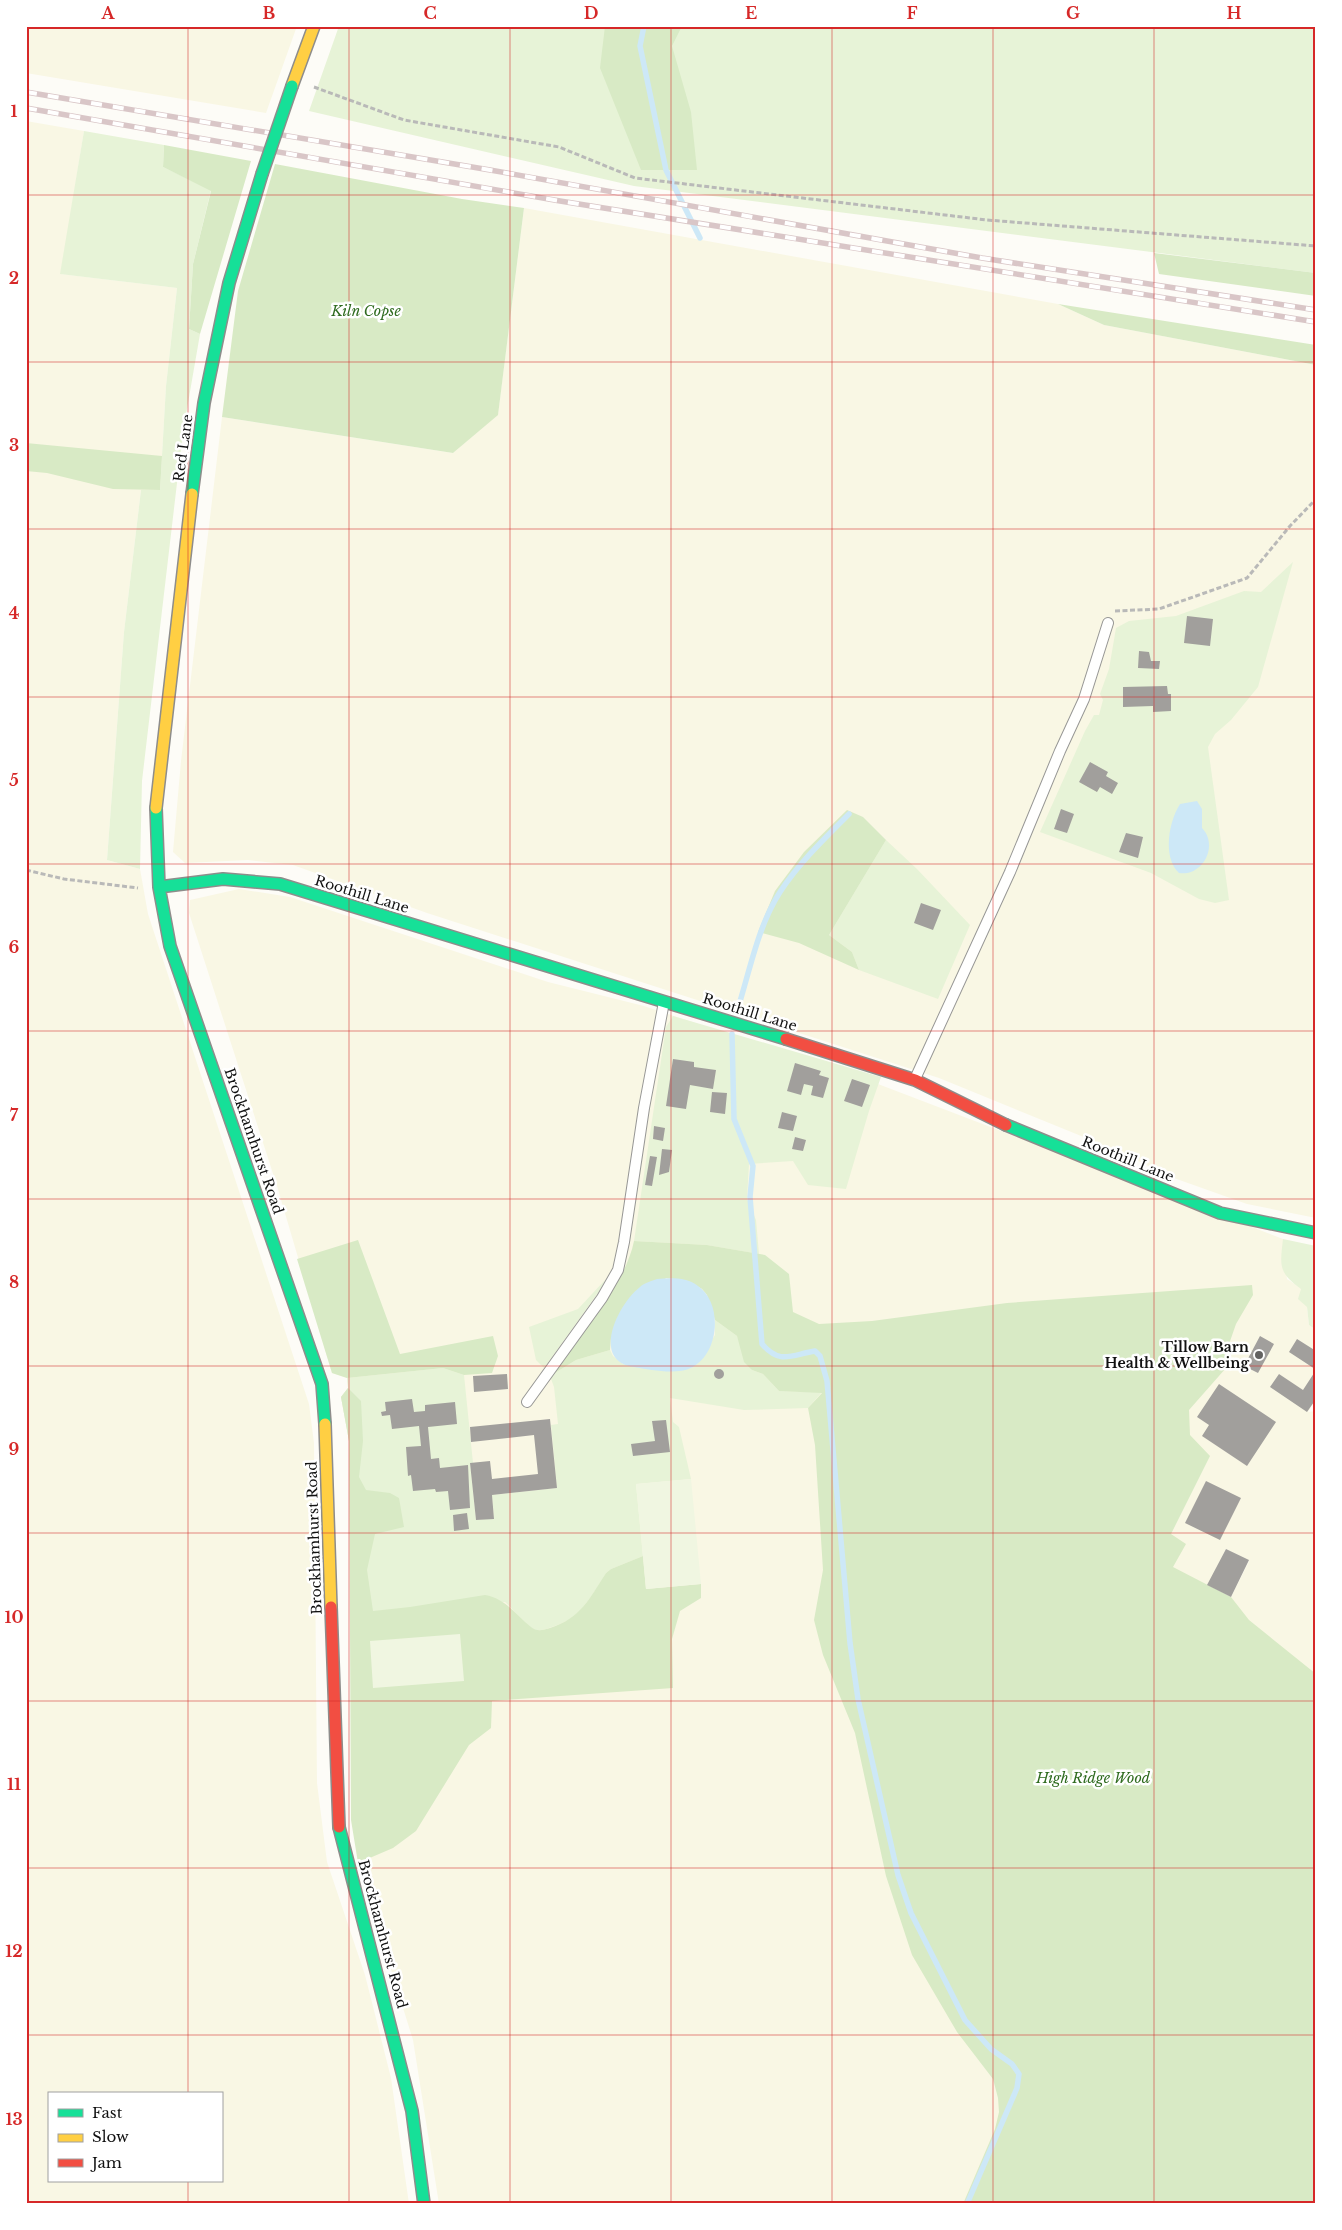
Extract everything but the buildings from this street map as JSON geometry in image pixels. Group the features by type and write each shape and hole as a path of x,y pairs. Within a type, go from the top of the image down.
{"street":[{"name":"Red Lane","path":"159,888 155,819 184,551 204,403 229,283 262,174 314,26"},
{"name":"Roothill Lane","path":"159,888 223,879 280,884 915,1080 987,1117 1220,1213 1316,1233"},
{"name":"Brockhamhurst Road","path":"159,888 170,946 322,1384 325,1417 338,1823 412,2111 424,2204"}],"lane":[{"path":"915,1080 1010,872 1060,751 1084,699 1108,622"},
{"path":"527,1402 602,1298 618,1270 644,1108 664,1001"}],"path":[{"path":"294,83 404,120 559,147 635,178 987,220 1316,246"},
{"path":"1108,622 1112,611 1159,609 1247,578 1290,526 1316,499"},
{"path":"26,870 64,879 125,887 159,888"}],"green space":[{"path":"26,26 297,26 266,113 26,73"},
{"path":"339,26 1316,26 1316,273 634,186 309,111"},
{"path":"605,26 682,26 672,46 691,112 697,170 641,170 600,68"},
{"path":"26,121 84,131 61,274 177,288 166,386 160,490 141,490 124,632 107,860 140,869 148,914 309,1404 314,1443 317,1783 327,1862 365,1975 391,2078 409,2204 26,2204"},
{"path":"84,131 164,145 163,167 211,190 193,264 189,329 200,334 183,432 142,781 140,869 107,860 124,632 141,490 160,490 166,386 177,288 60,274"},
{"path":"164,145 251,161 200,334 189,329 193,264 211,191 163,167"},
{"name":"Kiln Copse","path":"275,164 462,199 524,208 498,415 453,453 222,417 238,291"},
{"path":"524,208 1058,304 1104,325 1316,365 1316,1218 1247,1204 1171,1177 1118,1151 939,1078 427,913 293,865 248,860 185,863 173,852 181,761 222,417 453,453 498,414"},
{"path":"1154,253 1316,273 1316,296 1159,274"},
{"path":"1058,304 1316,345 1316,365 1104,325"},
{"path":"26,443 162,456 160,490 113,489 47,473 26,471"},
{"path":"1293,562 1258,687 1231,720 1215,734 1208,747 1229,900 1215,903 1199,899 1151,873 1040,832 1085,731 1094,715 1099,715 1103,700 1100,694 1109,669 1116,628 1129,621 1176,616 1244,591 1261,592"},
{"path":"847,810 863,817 886,840 829,935 852,952 859,970 799,943 758,932 775,891 804,852"},
{"path":"886,840 917,869 970,925 938,999 859,970 852,952 829,935"},
{"path":"239,889 290,897 548,982 644,1006 878,1084 1283,1239 1287,1279 1302,1289 1309,1325 1316,1330 1316,1399 1308,1412 1316,1411 1316,2204 439,2204 413,2040 358,1863 349,1441 341,1397 348,1388 347,1378 332,1373 277,1186 189,913 190,900","holes":["1226,1549 1249,1561 1231,1597 1208,1585"]},
{"path":"673,1016 881,1077 846,1189 808,1185 793,1161 749,1164 747,1199 756,1220 759,1254 707,1245 634,1241 666,1027"},
{"path":"1283,1239 1316,1246 1316,1330 1309,1325 1307,1307 1298,1299 1301,1289 1288,1278 1282,1268"},
{"path":"358,1240 400,1354 493,1336 498,1356 492,1373 464,1375 443,1368 347,1378 332,1373 297,1259"},
{"name":"High Ridge Wood","path":"634,1241 707,1245 765,1255 789,1274 793,1312 819,1324 872,1321 1007,1303 1252,1285 1253,1295 1236,1324 1228,1347 1226,1368 1189,1410 1190,1435 1210,1456 1171,1534 1186,1544 1173,1567 1231,1597 1249,1620 1316,1674 1316,2204 963,2204 995,2129 999,2112 998,2098 993,2079 957,2032 912,1955 886,1876 855,1733 823,1655 814,1620 823,1570 815,1445 808,1408 822,1393 779,1391 763,1374 752,1370 744,1362 737,1336 715,1320 707,1295 702,1289 688,1281 666,1278 611,1338 610,1350 576,1360 550,1376 611,1293 629,1258"},
{"path":"605,1280 600,1290 544,1368 536,1360 529,1327 578,1309"},
{"path":"715,1320 737,1336 752,1370 763,1374 779,1391 822,1392 808,1408 744,1410 670,1398 673,1422 679,1427 691,1479 636,1484 643,1556 611,1569 606,1573 590,1599 570,1619 545,1629 533,1629 505,1602 351,1613 349,1441 341,1397 348,1388 347,1378 443,1368 464,1375 473,1463 470,1464 476,1520 494,1518 492,1495 557,1488 551,1425 558,1424 554,1387 550,1376 576,1360 610,1350 613,1356 623,1364 679,1371 691,1368 698,1363 715,1335"},
{"path":"348,1388 361,1401 363,1441 359,1477 366,1490 390,1493 399,1498 404,1527 375,1534 367,1570 373,1611 485,1595 505,1604 536,1630 550,1628 561,1624 577,1613 606,1573 611,1569 643,1556 646,1589 701,1584 701,1598 680,1611 672,1639 673,1688 492,1701 491,1728 469,1745 416,1831 393,1848 358,1863 351,1820 349,1441 341,1397"},
{"path":"691,1479 701,1584 646,1589 636,1484"},
{"path":"460,1634 464,1681 373,1688 370,1641"}],"water":[{"path":"1197,801 1202,809 1202,828 1207,835 1209,851 1201,865 1195,870 1188,873 1179,873 1170,858 1170,829 1180,804"},
{"path":"657,1279 678,1279 693,1283 706,1294 712,1304 715,1328 713,1340 708,1352 701,1361 691,1368 678,1371 663,1371 634,1367 621,1363 613,1354 611,1344 612,1331 624,1306 642,1286"}],"waterway":[{"path":"644,26 640,46 666,170 700,238"},
{"path":"738,1008 755,948 772,905 787,881 821,842 849,814"},
{"path":"732,1034 734,1119 753,1166 750,1197 762,1344 774,1355 786,1357 815,1351 820,1356 827,1381 850,1643 858,1699 898,1875 911,1913 965,2020 991,2049 1012,2064 1019,2074 1017,2088 967,2204"}],"railway":[{"path":"26,92 490,170 982,258 1316,310"},
{"path":"26,108 560,201 1316,322"}],"traffic: fast":[{"path":"262,174 292,86"},
{"path":"192,494 204,403 229,283 262,174"},
{"path":"156,808 159,887 170,946 322,1384 325,1424"},
{"path":"159,887 223,879 280,884 786,1039"},
{"path":"1006,1125 1220,1213 1316,1233"},
{"path":"339,1827 412,2111 424,2204"}],"traffic: slow":[{"path":"292,86 314,26"},
{"path":"156,808 192,494"},
{"path":"325,1424 331,1607"}],"traffic: jam":[{"path":"786,1039 915,1080 1006,1125"},
{"path":"331,1607 339,1827"}],"place":[{"name":"Tillow Barn Health & Wellbeing","path":"1259,1355"}]}
